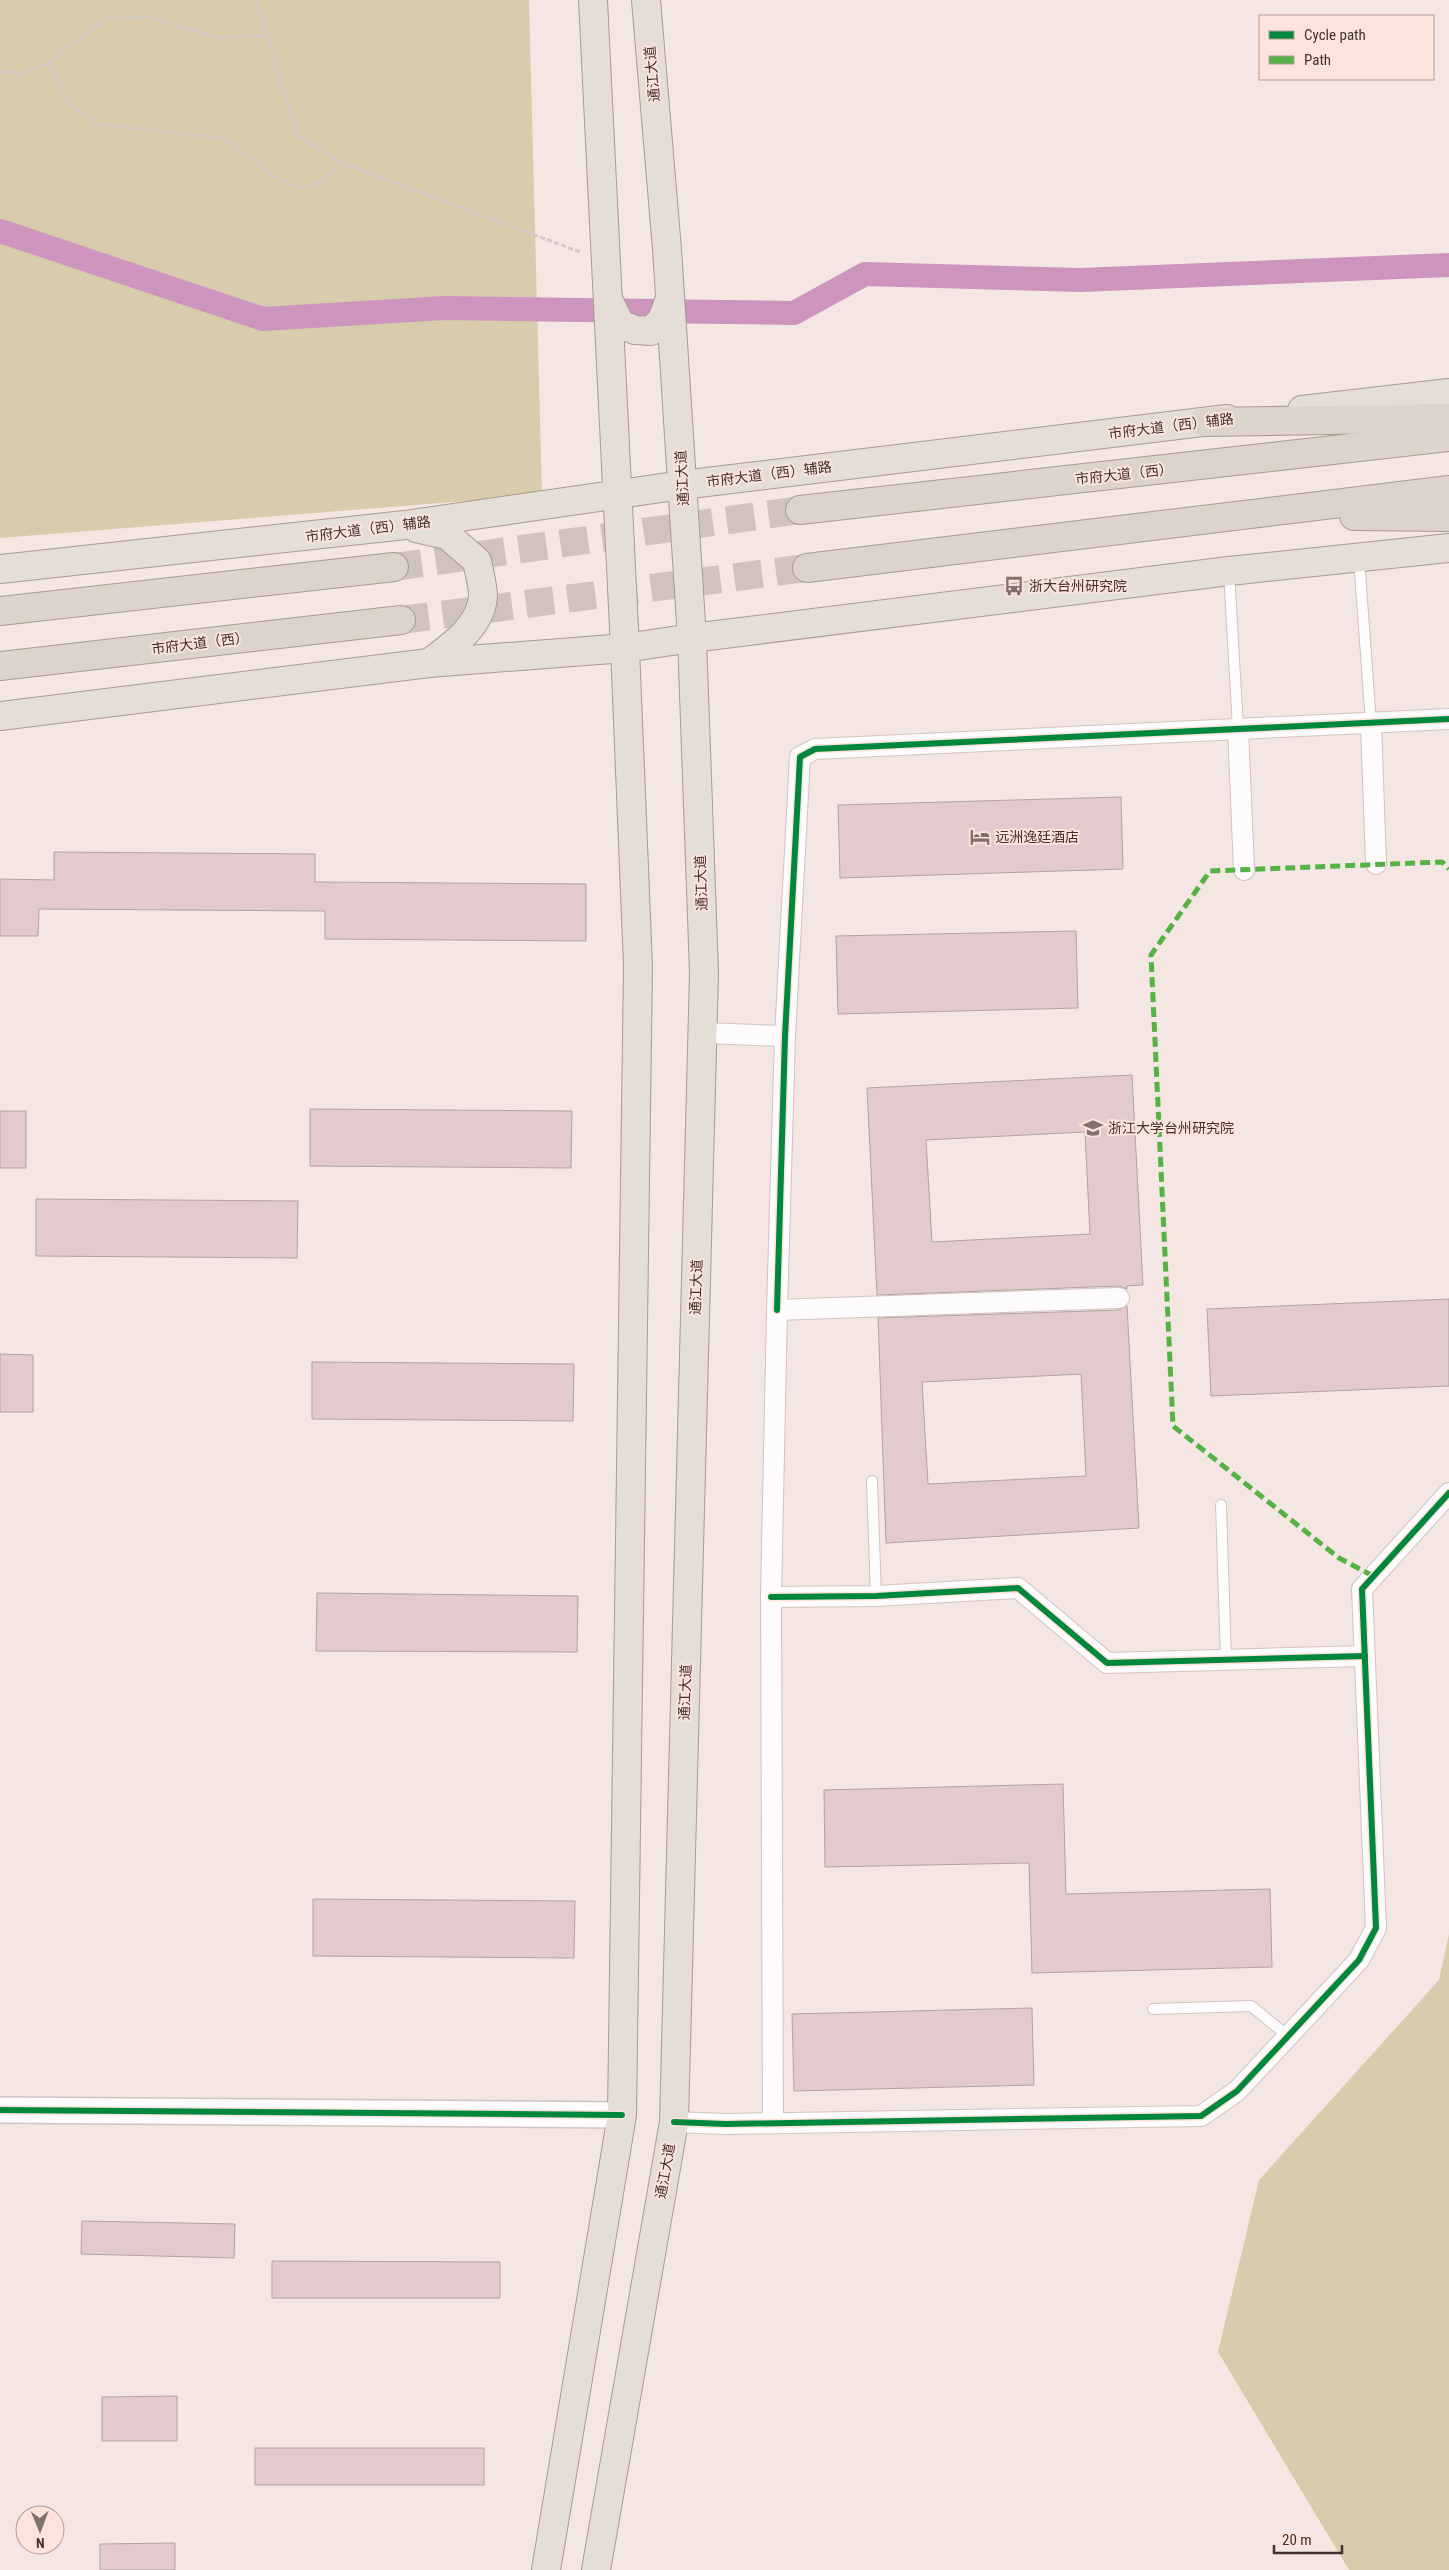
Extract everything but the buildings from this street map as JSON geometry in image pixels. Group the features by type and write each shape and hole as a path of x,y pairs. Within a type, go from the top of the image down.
{"highway":[{"path":"1203,422 1449,418"},
{"name":"市府大道（西）","path":"800,510 1449,437"},
{"path":"806,568 1449,490"},
{"path":"1245,514 1449,517"},
{"path":"0,611 394,567"},
{"name":"市府大道（西）","path":"0,666 401,620"}],"main road":[{"path":"546,2570 622,2115 638,966 625,648 593,0"},
{"name":"通江大道","path":"596,2570 674,2122 703,1033 704,963 692,638 667,249 646,0"},
{"path":"608,299 620,324 635,330 651,331 662,320 670,298"},
{"name":"市府大道（西）辅路","path":"0,569 405,525 682,485 1449,393"},
{"path":"405,525 447,535 477,561 483,596 478,612 465,636 429,663"},
{"path":"1364,558 1449,534"},
{"path":"0,716 429,663 625,648 1228,571 1449,548"}],"street":[{"path":"773,2123 770,1597 785,1036 800,757 815,749 1449,719"},
{"path":"1371,723 1376,864"},
{"path":"1238,728 1244,870"},
{"path":"703,1033 785,1036"},
{"path":"777,1310 1119,1298"},
{"path":"674,2122 773,2123 1200,2116 1237,2091 1360,1960 1376,1928 1362,1589 1449,1492"},
{"path":"770,1597 876,1596 1018,1588 1107,1663 1365,1656"},
{"path":"0,2110 622,2115"}],"lane":[{"path":"1364,558 1371,723"},
{"path":"1228,571 1238,728"},
{"path":"872,1481 876,1596"},
{"path":"1221,1505 1226,1660"},
{"path":"1153,2010 1251,2006 1288,2036"}],"path":[{"path":"256,0 298,135 340,162 606,262"},
{"path":"0,70 23,74 48,63 105,19 148,17 220,38 267,35"},
{"path":"48,63 68,102 97,124 223,138 269,172 296,188 324,182 340,162"}],"shaded area":[{"path":"0,0 529,0 542,495 0,538"},
{"path":"1449,1934 1449,2570 1349,2570 1218,2352 1259,2180 1439,1980"}],"waterway":[{"path":"0,231 263,319 444,308 794,313 865,274 1080,280 1449,265"}],"tunnel":[{"path":"394,567 800,510"},
{"path":"401,620 807,568"}],"marked path":[{"path":"1373,1576 1339,1558 1173,1426 1151,955 1210,871 1442,862 1449,869"}],"cycle path":[{"path":"777,1310 785,1036 800,757 815,749 1449,719"},
{"path":"674,2122 726,2124 1201,2116 1237,2091 1359,1960 1376,1928 1362,1589 1449,1493"},
{"path":"771,1597 876,1596 1018,1588 1107,1663 1365,1656"},
{"path":"0,2110 622,2115"}],"place":[{"name":"浙大台州研究院","path":"1014,586"},
{"name":"远洲逸廷酒店","path":"980,837"},
{"name":"浙江大学台州研究院","path":"1093,1128"}]}
